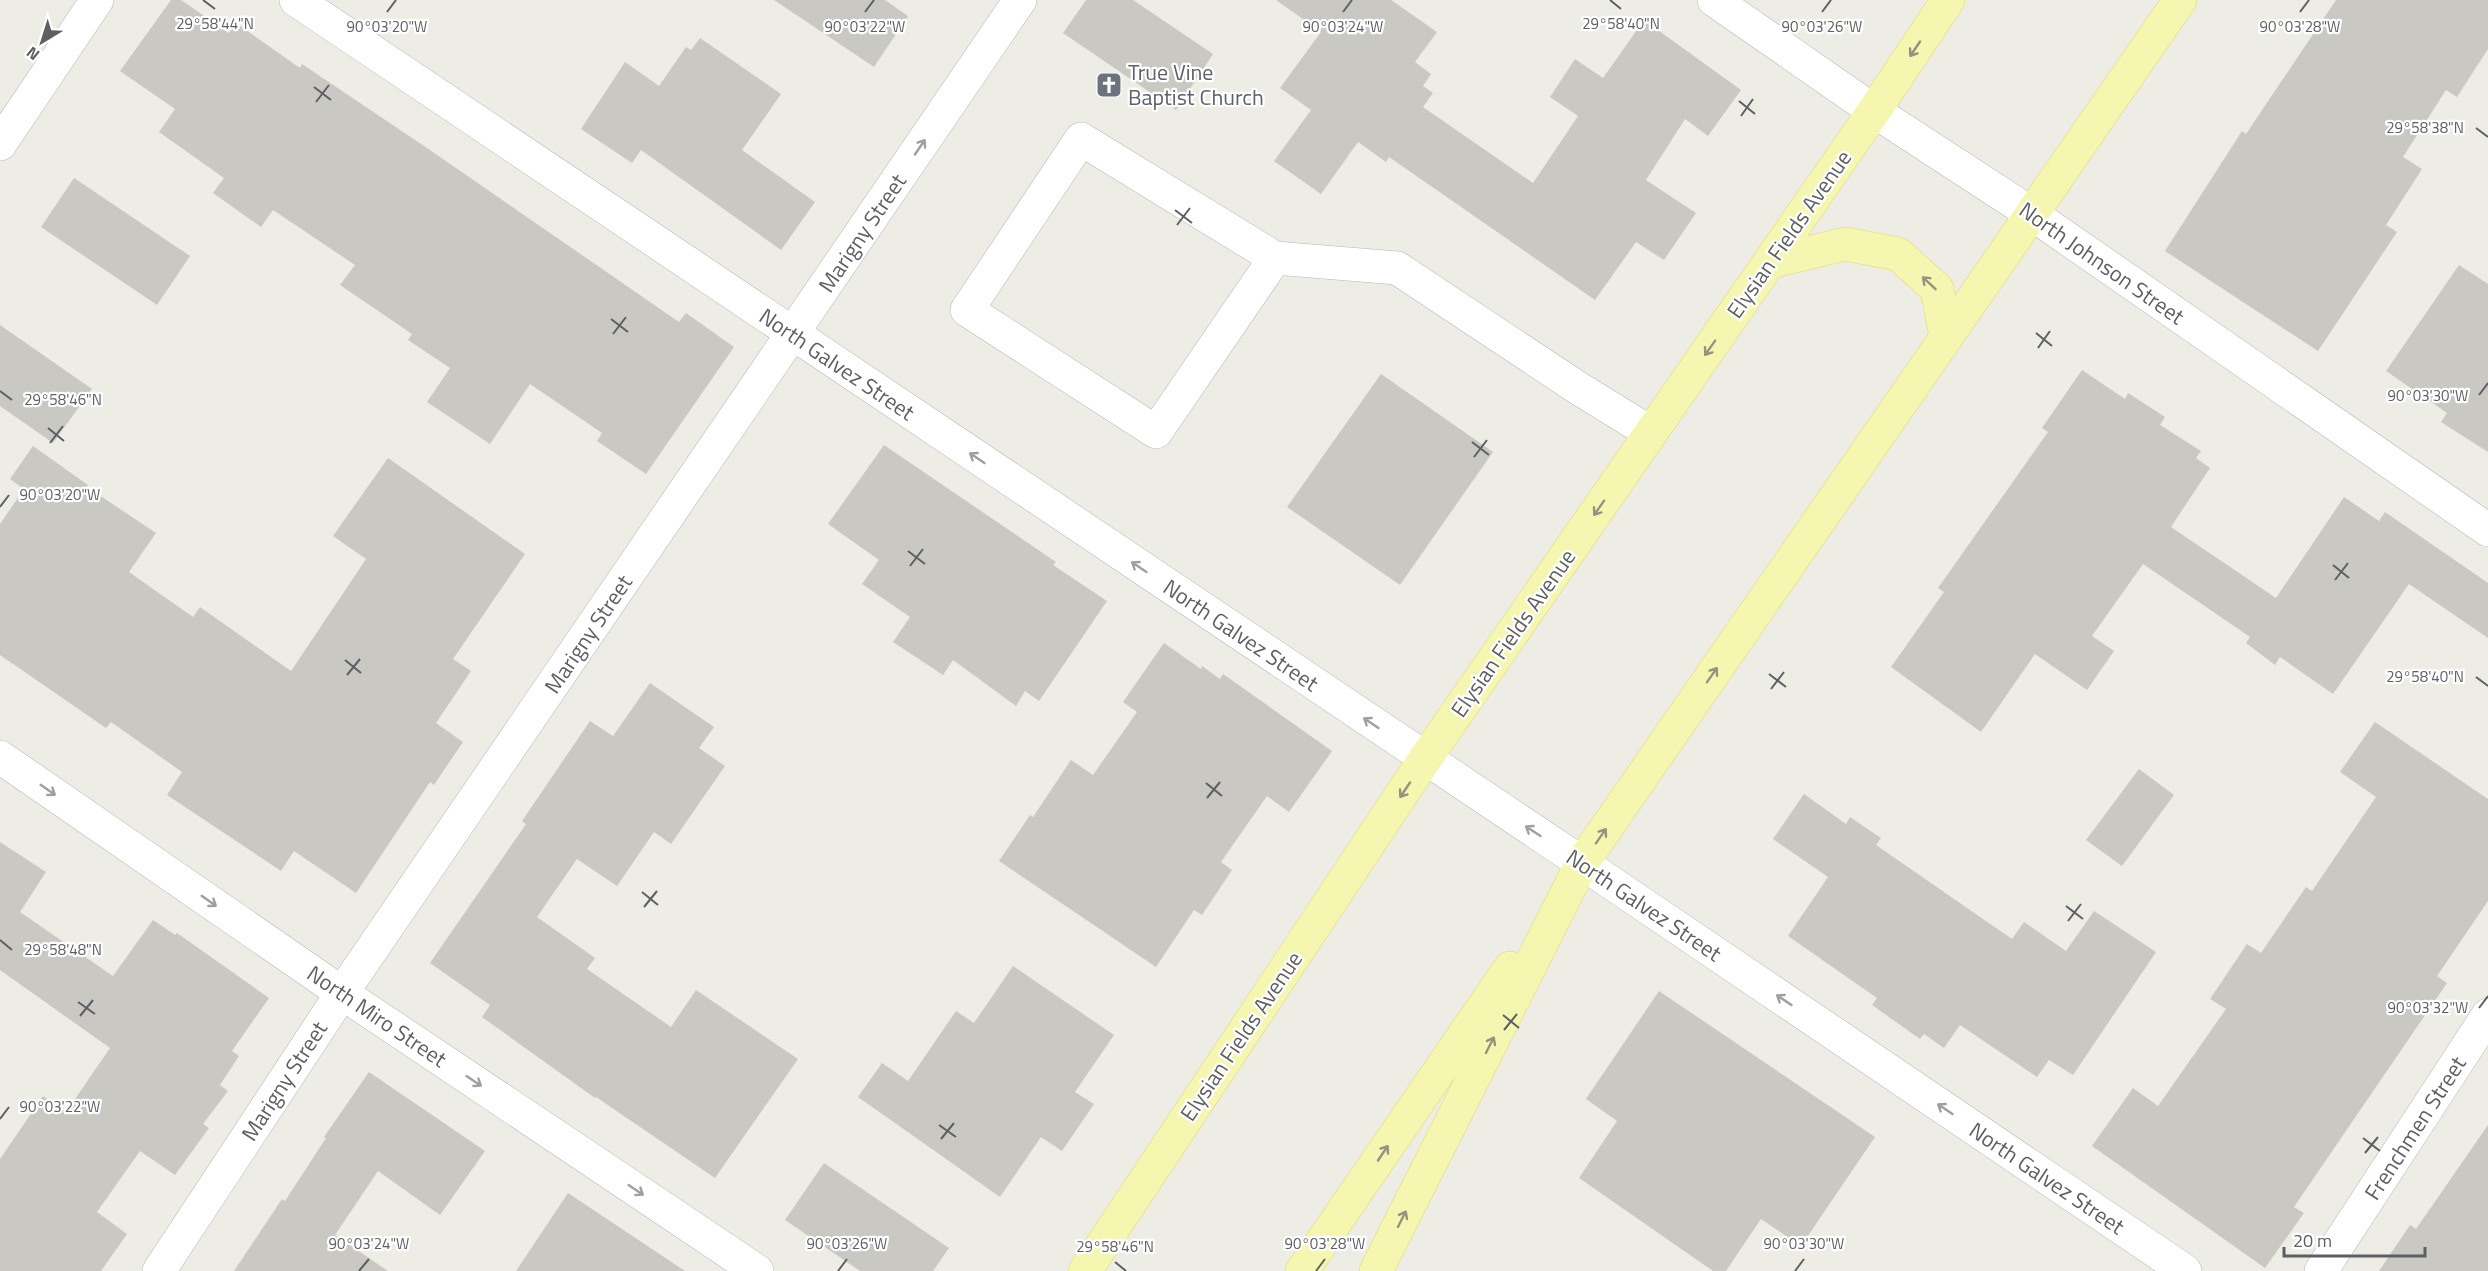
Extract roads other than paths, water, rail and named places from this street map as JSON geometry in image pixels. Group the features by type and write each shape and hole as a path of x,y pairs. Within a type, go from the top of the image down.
{"main road":[{"name":"Elysian Fields Avenue","path":"1084,1271 1425,759 1770,262 1948,0"},
{"path":"1302,1271 2180,0"},
{"path":"1770,262 1845,244 1898,254 1937,288 1947,337"},
{"path":"1376,1271 1582,863"}],"street":[{"path":"0,144 97,0"},
{"name":"North Galvez Street","path":"296,0 1582,863 2185,1271"},
{"name":"Marigny Street","path":"159,1271 342,993 1020,0"},
{"name":"North Johnson Street","path":"1714,0 1874,111 2032,214 2488,530"},
{"path":"1275,258 1156,432 967,310 1081,139 1275,258 1397,268 1578,388 1651,433"},
{"name":"North Miro Street","path":"0,757 342,993 757,1271"},
{"name":"Frenchmen Street","path":"2321,1271 2488,1015"}],"place":[{"name":"True Vine Baptist Church","path":"1109,85"}]}
